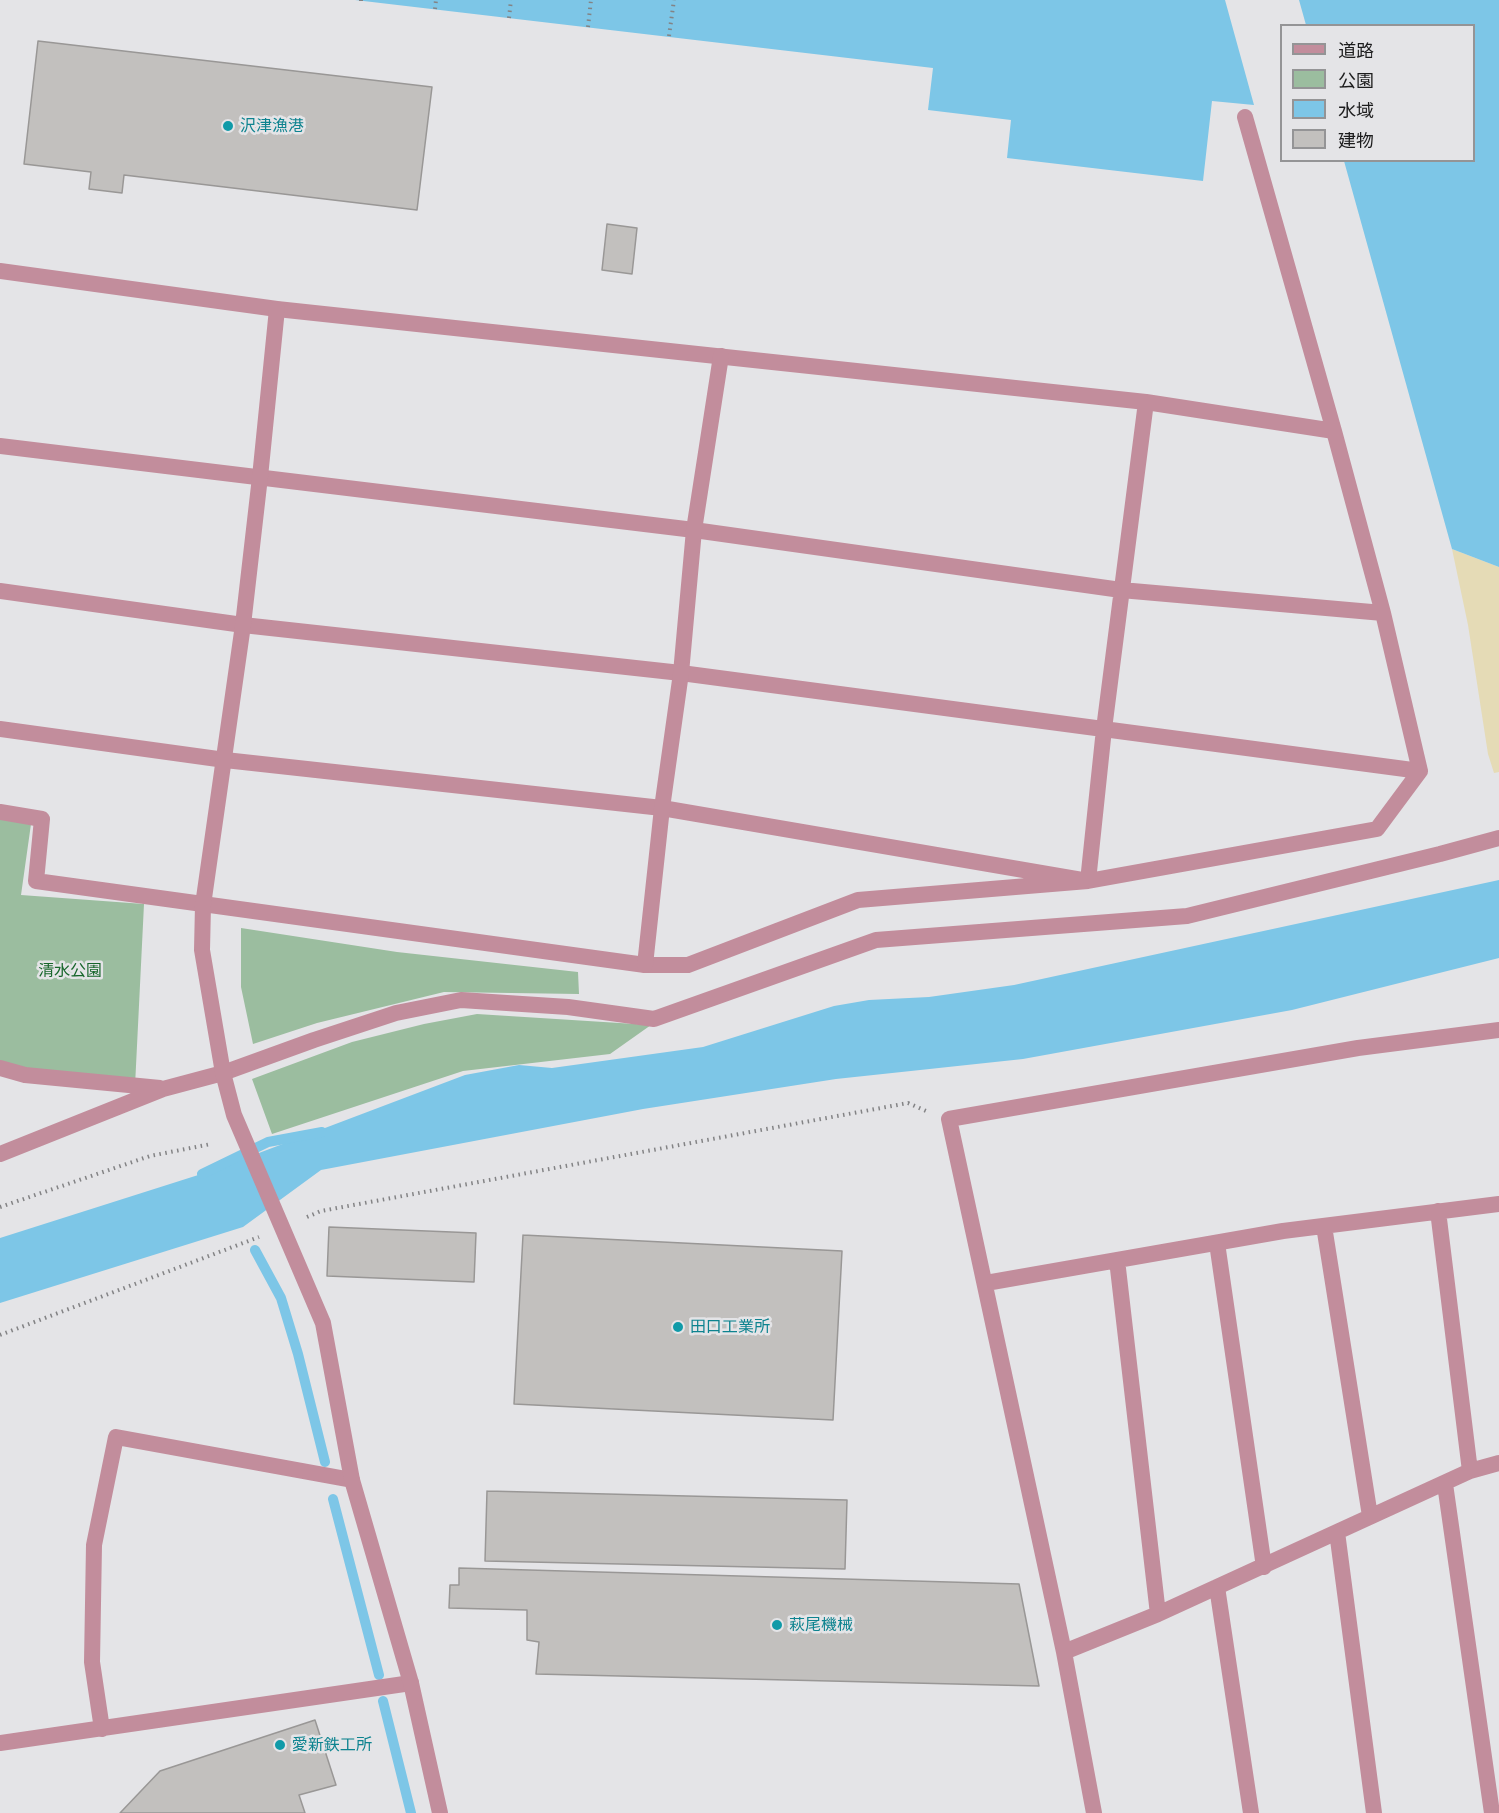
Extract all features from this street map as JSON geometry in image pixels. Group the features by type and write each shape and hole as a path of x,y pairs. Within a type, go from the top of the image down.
{"street":[{"path":"0,812 42,819 36,881 645,965 688,965 858,900 1088,881 1377,829 1420,771 1383,613 1245,117"},
{"path":"0,271 277,309 1146,402 1334,431"},
{"path":"277,309 243,625 203,905 202,950 223,1073 238,1125 323,1323 352,1480 411,1683 440,1813"},
{"path":"645,965 662,808 681,673 694,530 721,357"},
{"path":"1088,881 1104,729 1146,402"},
{"path":"0,446 694,530 1121,590 1383,613"},
{"path":"0,591 243,625 681,673 1420,771"},
{"path":"0,729 225,760 662,808 1088,881"},
{"path":"0,1154 163,1089 223,1073 396,1013 461,1000 568,1007 654,1019 876,940 1187,916 1499,838"},
{"path":"1094,1813 1064,1652 950,1119 1358,1048 1499,1030"},
{"path":"0,1068 25,1075 163,1089"},
{"path":"986,1283 1324,1226 1499,1204"},
{"path":"1438,1211 1470,1471"},
{"path":"1324,1226 1370,1516"},
{"path":"1217,1243 1264,1567"},
{"path":"1116,1260 1158,1614"},
{"path":"102,1729 92,1662 94,1545 116,1437 352,1480"},
{"path":"1064,1652 1264,1567 1470,1471 1499,1463"},
{"path":"1445,1484 1492,1813"},
{"path":"1337,1532 1374,1813"},
{"path":"1217,1587 1251,1813"},
{"path":"0,1743 411,1683"}],"path":[{"path":"435,9 436,0"},
{"path":"508,18 511,0"},
{"path":"588,27 591,0"},
{"path":"669,36 674,0"},
{"path":"0,1335 283,1228 321,1211 908,1104 950,1119"},
{"path":"0,1206 150,1156 211,1144"}],"green space":[{"name":"清水公園","path":"0,819 31,824 21,895 144,904 135,1086 0,1068"},
{"path":"241,928 397,952 578,972 579,994 444,992 317,1023 253,1044 241,987"},
{"path":"477,1014 651,1025 610,1054 463,1071 272,1134 252,1079 352,1042 424,1024"}],"sand":[{"path":"1452,549 1499,567 1499,772 1494,773 1488,754 1468,625"}],"water":[{"path":"355,0 1225,0 1254,105 1212,101 1203,181 1007,158 1011,120 928,110 933,68"},
{"path":"1299,0 1499,0 1499,567 1452,549 1344,162 1475,162 1475,24 1306,24"},
{"path":"1499,880 1499,958 1292,1010 1023,1059 836,1079 643,1109 321,1170 243,1227 0,1303 0,1238 214,1170 465,1075 519,1065 552,1068 703,1047 834,1006 869,1000 929,997 1014,985"}],"building":[{"name":"沢津漁港","path":"38,41 432,87 417,210 124,175 122,193 89,189 91,172 24,164"},
{"path":"607,224 637,228 632,274 602,270"},
{"path":"329,1227 476,1233 474,1282 327,1276"},
{"name":"田口工業所","path":"523,1235 842,1251 833,1420 514,1404"},
{"path":"487,1491 847,1500 845,1569 485,1561"},
{"name":"萩尾機械","path":"459,1568 1019,1584 1039,1686 536,1674 539,1642 527,1640 527,1610 449,1608 450,1585 459,1585"},
{"name":"愛新鉄工所","path":"315,1720 336,1785 299,1795 305,1813 120,1813 160,1771"}],"waterway":[{"path":"202,1174 268,1142 322,1132"},
{"path":"255,1250 281,1298 298,1354 325,1462"},
{"path":"333,1499 379,1675"},
{"path":"383,1701 411,1813"}],"place":[{"name":"沢津漁港","path":"228,126"},
{"name":"田口工業所","path":"678,1327"},
{"name":"萩尾機械","path":"777,1625"},
{"name":"愛新鉄工所","path":"280,1745"}]}
